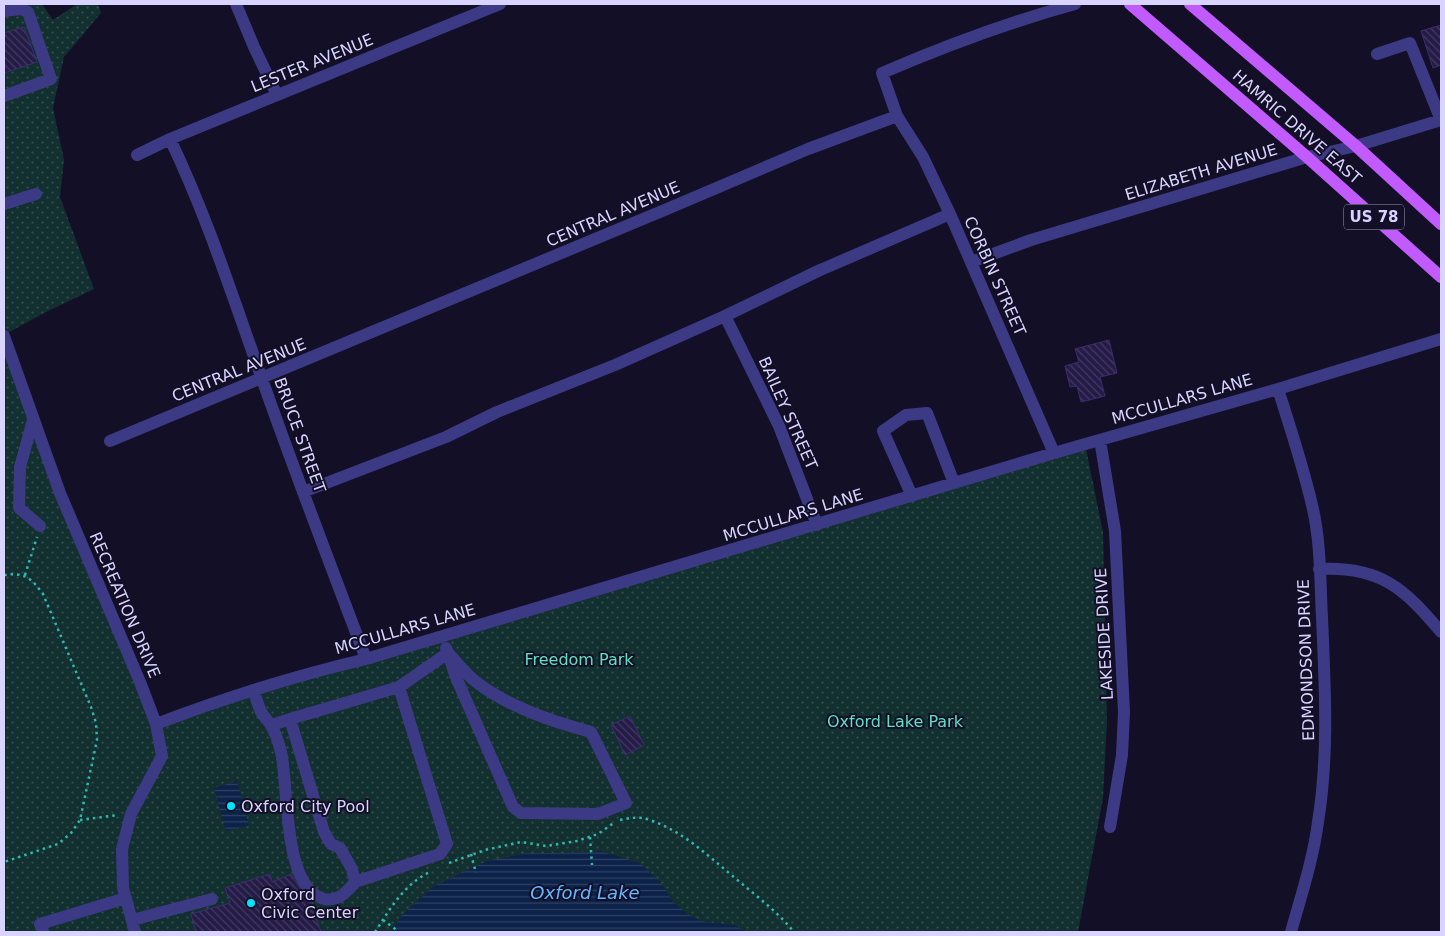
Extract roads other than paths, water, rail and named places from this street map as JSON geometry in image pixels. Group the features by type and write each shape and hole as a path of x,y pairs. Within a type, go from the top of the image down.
{"main road":[{"name":"HAMRIC DRIVE EAST","path":"1130,4 1307,157 1441,277"},
{"name":"HAMRIC DRIVE EAST","path":"1190,4 1356,146 1441,224"}],"street":[{"path":"236,4 277,95"},
{"name":"LESTER AVENUE","path":"137,155 170,139 478,8 500,4"},
{"path":"898,116 882,73 934,51 1044,12 1075,4"},
{"path":"4,11 21,9 28,12 51,80 4,96"},
{"path":"1377,54 1410,42 1441,120"},
{"name":"CORBIN STREET","path":"898,116 923,157 950,214 1054,453"},
{"name":"CENTRAL AVENUE","path":"110,442 808,149 898,116"},
{"name":"ELIZABETH AVENUE","path":"971,262 1031,240 1307,157 1356,146 1441,120"},
{"name":"BRUCE STREET","path":"170,139 183,165 236,304 302,492 366,659"},
{"path":"4,204 36,194"},
{"path":"302,492 446,437 497,412 615,364 725,316 818,271 950,214"},
{"name":"BAILEY STREET","path":"725,316 779,426 817,525"},
{"name":"RECREATION DRIVE","path":"4,336 60,493 156,724 162,756 131,814 122,849 124,893 134,926"},
{"name":"MCCULLARS LANE","path":"156,724 219,700 326,668 366,659 1054,453 1441,340"},
{"name":"EDMONDSON DRIVE","path":"1278,389 1312,505 1318,537 1325,691 1323,789 1315,843 1290,932"},
{"path":"912,496 883,431 906,414 927,413 954,483"},
{"path":"34,420 20,467 18,508 40,526"},
{"name":"LAKESIDE DRIVE","path":"1100,440 1115,531 1124,712 1122,755 1110,827"},
{"path":"1319,569 1349,569 1363,572 1387,582 1398,588 1418,605 1441,632"},
{"path":"442,636 448,653 456,675 513,807 522,813 598,814 626,804 591,732 552,722 505,699 475,681 448,653"},
{"path":"272,725 399,687 448,653"},
{"path":"253,690 262,713 272,725 281,752 293,857 301,878 315,896 328,900 344,895 355,882 440,854 446,844 399,687"},
{"path":"290,719 324,832 331,844 340,848 352,869 355,882"},
{"path":"43,932 40,924 124,893"},
{"path":"134,926 212,899"}],"water":[{"name":"Oxford City Pool","path":"237,781 249,825 226,831 214,788"},
{"name":"Oxford Lake","path":"601,851 640,863 661,883 673,902 689,915 704,922 735,925 747,932 391,932 402,915 434,886 487,861 528,853"}],"place":[{"name":"Oxford City Pool","path":"231,806"},
{"name":"Oxford Civic Center","path":"251,903"}],"park label":[{"name":"Freedom Park","path":"579,659"},
{"name":"Oxford Lake Park","path":"895,721"}]}
